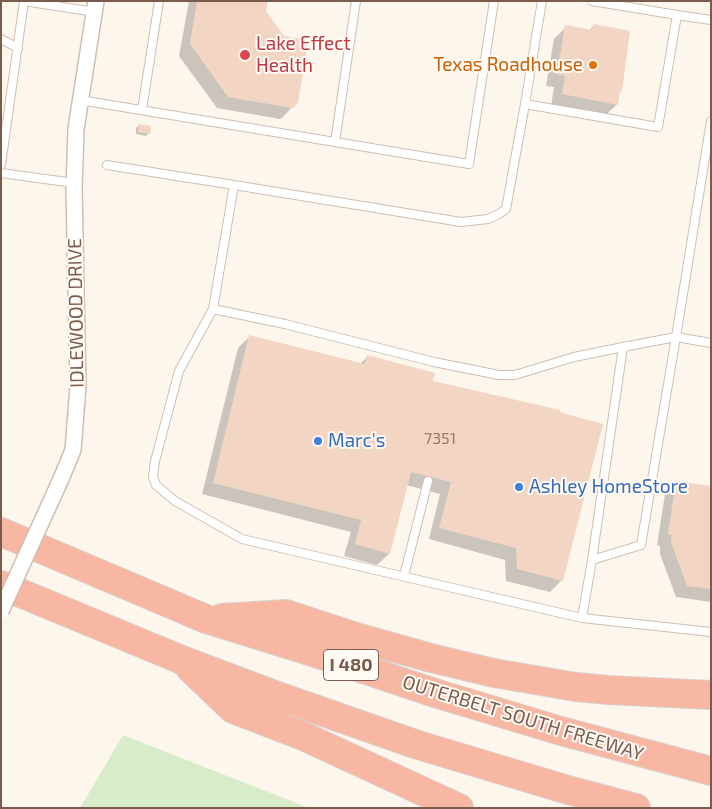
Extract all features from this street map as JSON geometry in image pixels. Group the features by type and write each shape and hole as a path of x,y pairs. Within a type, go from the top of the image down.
{"highway":[{"name":"OUTERBELT SOUTH FREEWAY","path":"1,532 206,619 438,694 561,731 711,771"},
{"path":"1,585 182,660 283,698 418,745 568,790 636,808"},
{"path":"206,619 286,614 412,653 494,673 592,688 711,696"},
{"path":"182,660 233,709 303,736 459,808"}],"street":[{"name":"IDLEWOOD DRIVE","path":"1,611 73,450 78,386 74,183 76,129 95,6"}],"lane":[{"path":"1,165 24,1 95,6"},
{"path":"142,110 159,1"},
{"path":"335,142 356,1"},
{"path":"80,100 469,164 494,1"},
{"path":"107,165 458,221 488,219 506,209 542,1"},
{"path":"592,1 711,20"},
{"path":"525,104 658,127 677,15"},
{"path":"1,38 18,48"},
{"path":"592,560 641,545 711,121"},
{"path":"1,172 74,183"},
{"path":"234,184 214,309 179,370 155,461 153,477 156,485 175,501 242,539 582,618 711,632"},
{"path":"214,309 285,324 434,362 498,375 515,375 574,357 676,337 711,342"},
{"path":"582,618 623,347"},
{"path":"404,576 428,481"}],"green space":[{"path":"123,735 309,808 80,808"}],"building":[{"path":"197,1 268,1 266,11 284,36 307,40 298,103 293,108 228,97 190,44"},
{"name":"Texas Roadhouse","path":"594,24 630,31 622,91 620,91 618,105 562,94 565,76 557,74 565,25 592,30"},
{"path":"139,124 151,126 150,134 138,132"},
{"path":"249,335 365,364 367,355 435,373 433,381 560,410 560,412 566,414 603,424 563,581 517,569 516,548 439,528 451,482 411,472 390,554 355,544 361,520 213,483"},
{"path":"676,481 711,486 711,589 687,586 671,542 672,535 668,534"}],"place":[{"name":"Lake Effect Health","path":"245,55"},
{"name":"Texas Roadhouse","path":"593,65"},
{"name":"Marc's","path":"318,441"},
{"name":"Ashley HomeStore","path":"519,487"}]}
